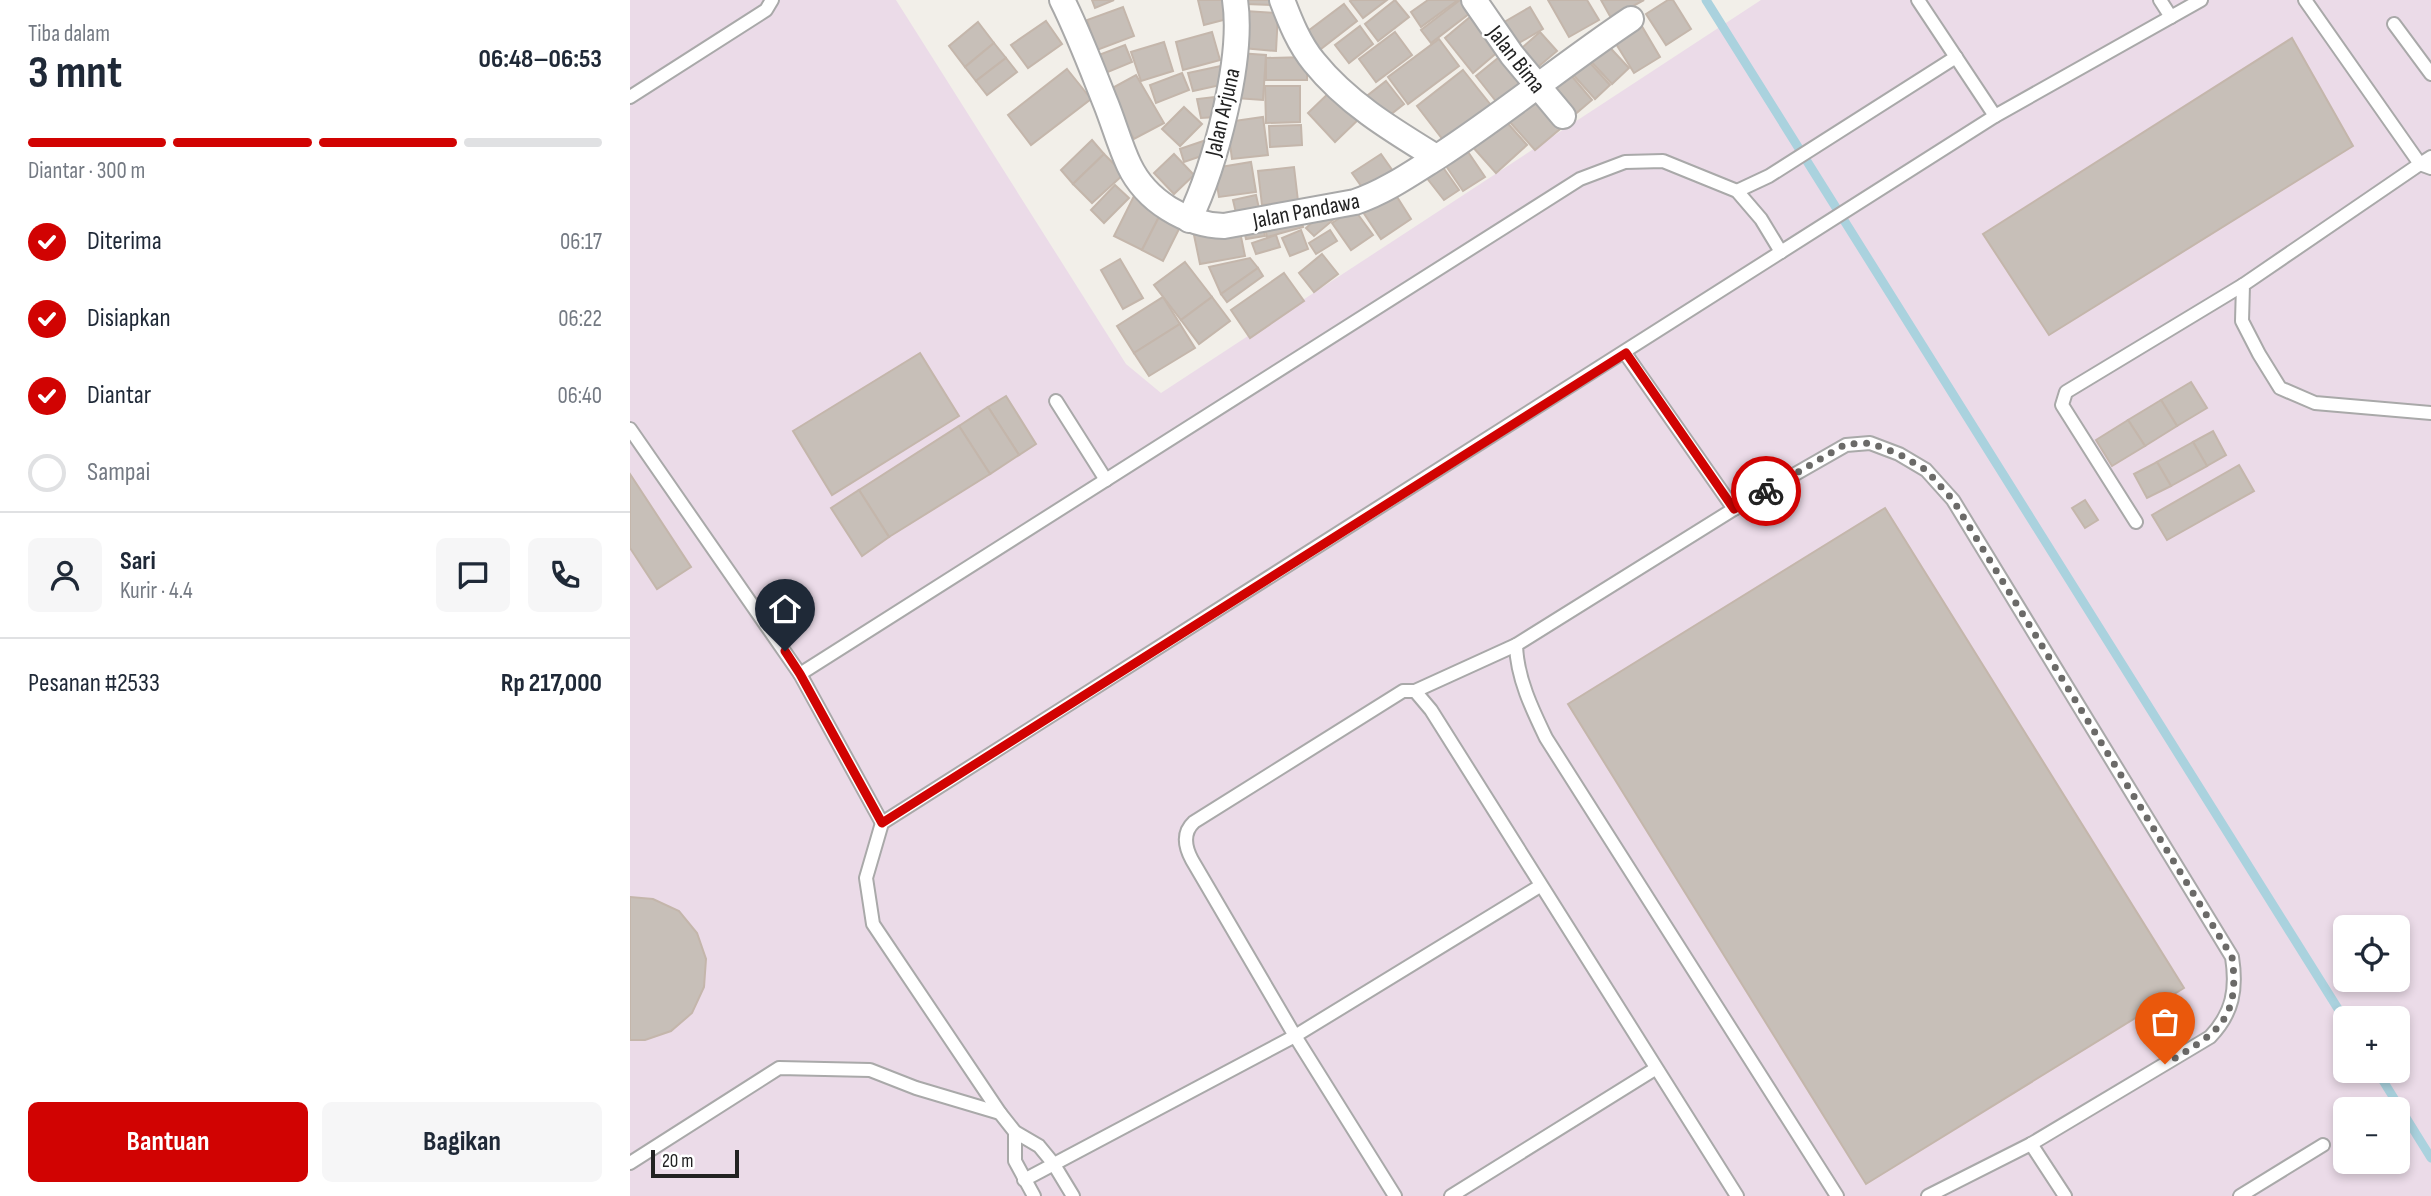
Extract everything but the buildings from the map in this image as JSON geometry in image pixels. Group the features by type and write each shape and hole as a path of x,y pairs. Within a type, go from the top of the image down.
{"street":[{"name":"Jalan Pandawa","path":"1062,0 1129,166 1150,194 1183,218 1208,226 1224,226 1354,202 1397,183 1493,121 1575,57 1631,19"},
{"name":"Jalan Arjuna","path":"1189,220 1202,194 1226,103 1237,50 1235,0"},
{"path":"1282,0 1292,26 1313,61 1342,91 1378,121 1436,157"},
{"name":"Jalan Bima","path":"1474,0 1512,55 1563,116"}],"lane":[{"path":"630,97 766,10 772,0"},
{"path":"1919,0 1996,117"},
{"path":"2160,0 2171,17"},
{"path":"1073,1196 1039,1146 1015,1132 1000,1113 873,924 866,878 882,823 1996,117 2201,0"},
{"path":"2136,522 2062,405 2066,392 2243,285 2427,163 2305,0"},
{"path":"2394,24 2431,74"},
{"path":"1737,191 1769,176 1956,57"},
{"path":"800,674 1580,179 1625,162 1664,162 1737,191 1786,249"},
{"path":"2243,285 2242,321 2280,388 2315,403 2431,414"},
{"path":"1626,353 1734,509"},
{"path":"1056,401 1107,480"},
{"path":"630,429 800,674 882,823"},
{"path":"1395,1196 1294,1036 1186,850 1188,827 1403,691 1415,691 1516,645 1734,509 1846,444 1870,443 1899,454 1926,470 1953,500 2232,957 2235,980 2230,1006 2221,1025 2210,1037 2032,1144 1928,1196"},
{"path":"1516,645 1516,659 1524,684 1546,738 1838,1196"},
{"path":"1415,691 1431,710 1737,1196"},
{"path":"1024,1180 1294,1036 1541,886"},
{"path":"630,1163 779,1068 870,1070 916,1088 1000,1113"},
{"path":"1451,1196 1655,1069"},
{"path":"1015,1132 1016,1161 1034,1196"},
{"path":"2032,1144 2065,1196"},
{"path":"2240,1196 2323,1145"}],"shaded area":[{"path":"630,0 896,0 1126,364 1161,393 1761,0 2431,0 2431,1196 630,1196"}],"waterway":[{"path":"1706,0 2336,1006"},
{"path":"2384,1083 2431,1158"}],"way so far":[{"path":"1766,491 1846,444 1870,443 1899,454 1926,470 1953,500 2232,957 2235,980 2230,1006 2221,1025 2210,1037 2165,1064"}],"route":[{"path":"785,651 882,823 1626,353 1734,509 1766,491"}]}
